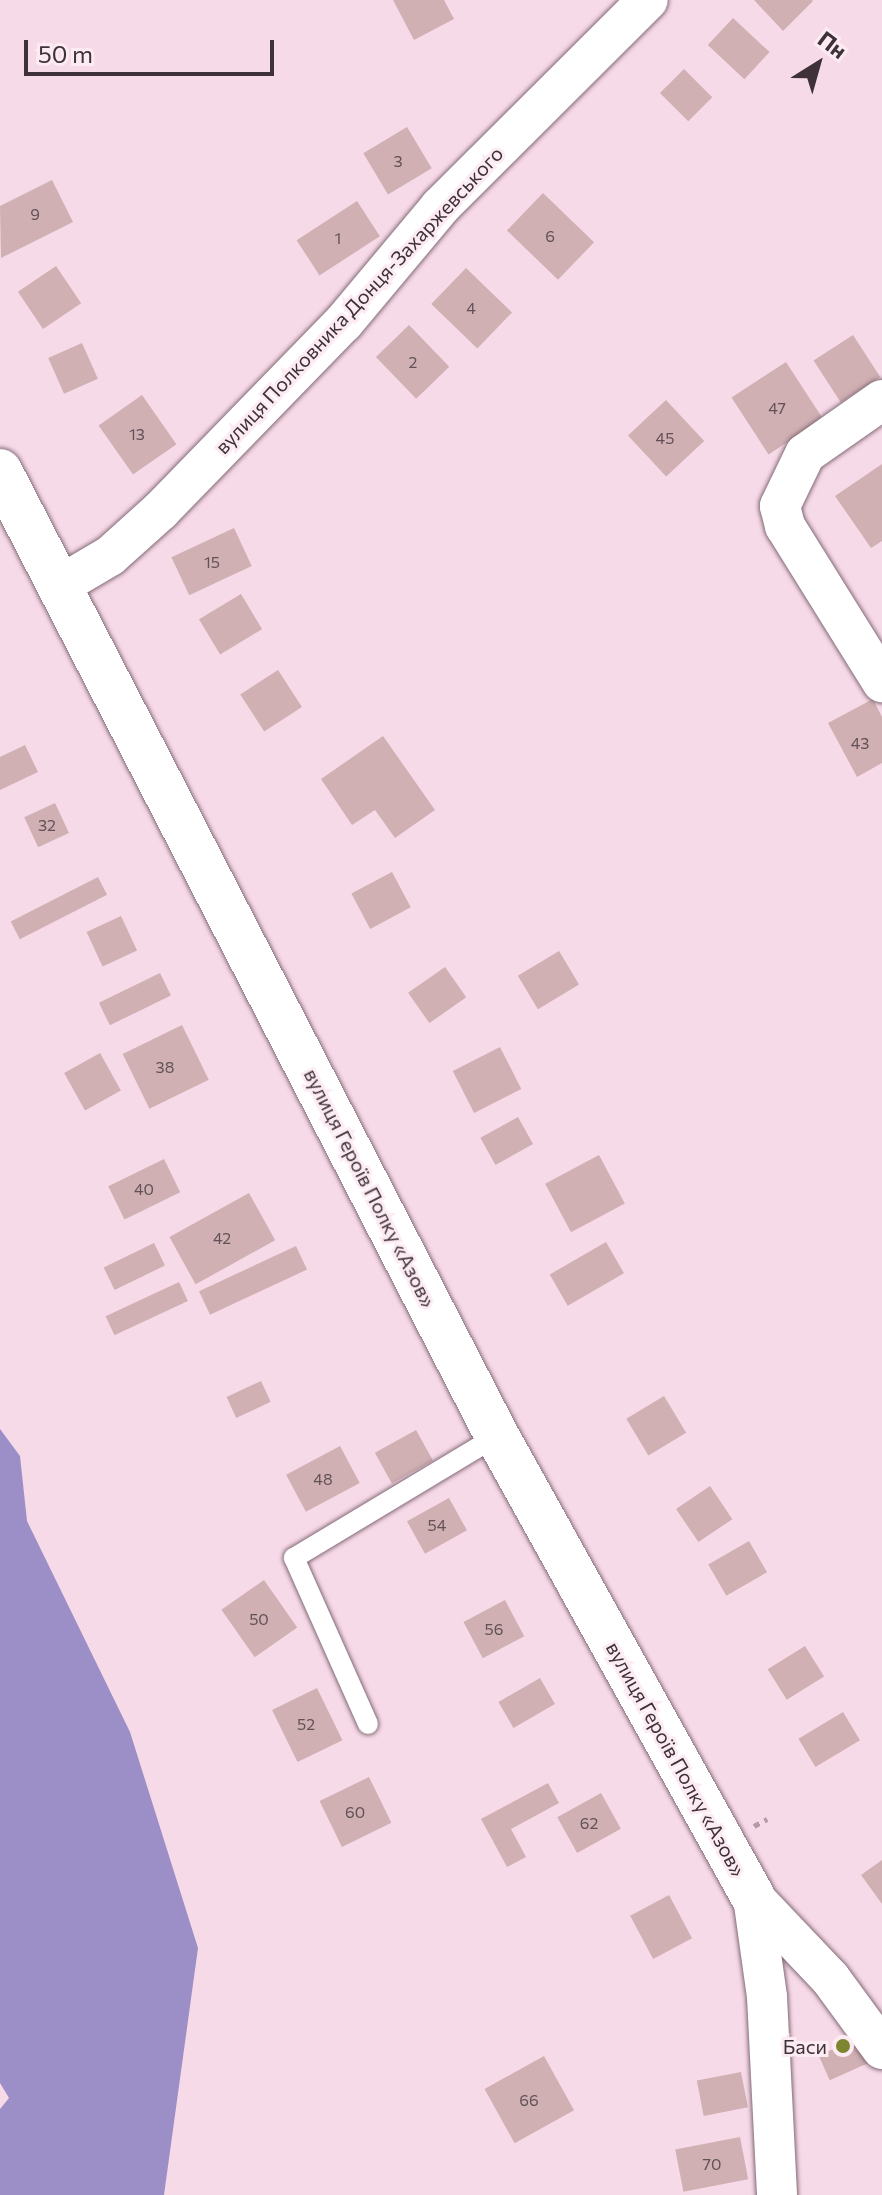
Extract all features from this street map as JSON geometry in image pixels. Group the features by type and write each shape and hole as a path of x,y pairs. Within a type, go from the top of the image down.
{"main road":[{"name":"вулиця Героїв Полку «Азов»","path":"0,471 497,1436 753,1897"}],"street":[{"name":"вулиця Полковника Донця-Захаржевського","path":"59,586 110,556 161,510 344,322 440,207 648,0"},
{"path":"882,400 805,454 780,506 785,526 882,682"},
{"name":"вулиця Героїв Полку «Азов»","path":"753,1897 830,1978 882,2049"},
{"name":"вулиця Героїв Полку «Азов»","path":"753,1897 767,1997 777,2195"}],"lane":[{"path":"368,1724 294,1558 497,1436"}],"shaded area":[{"path":"0,1429 20,1456 27,1521 130,1732 198,1948 164,2195 0,2195 0,2109 9,2098 0,2083"}],"building":[{"path":"393,0 444,0 454,19 414,40"},
{"path":"754,0 812,0 813,1 783,31"},
{"path":"733,18 770,52 744,79 708,45"},
{"path":"684,69 712,97 688,121 660,93"},
{"path":"407,127 432,168 388,194 363,153"},
{"path":"52,180 73,222 1,258 0,206"},
{"path":"543,193 594,242 558,280 507,230"},
{"path":"357,201 380,236 319,275 297,240"},
{"path":"56,266 81,303 43,329 18,292"},
{"path":"466,268 512,312 477,348 431,304"},
{"path":"409,325 449,367 416,399 376,357"},
{"path":"853,335 880,377 841,403 814,361"},
{"path":"82,343 98,379 64,394 48,358"},
{"path":"786,362 823,419 769,454 731,397"},
{"path":"142,395 176,444 133,475 99,425"},
{"path":"666,400 704,441 666,476 628,435"},
{"path":"882,464 882,541 871,548 835,496"},
{"path":"234,528 252,566 189,595 171,557"},
{"path":"241,594 262,629 220,654 199,619"},
{"path":"278,670 302,707 264,731 240,695"},
{"path":"873,699 882,717 882,763 857,777 828,723"},
{"path":"383,736 435,810 395,838 375,810 352,825 321,779"},
{"path":"25,745 38,772 0,790 0,757"},
{"path":"55,803 69,833 38,847 24,817"},
{"path":"392,872 411,907 370,929 351,894"},
{"path":"98,877 107,895 20,939 11,921"},
{"path":"121,916 137,950 103,966 87,932"},
{"path":"559,951 579,984 538,1009 518,976"},
{"path":"445,967 466,997 429,1023 408,993"},
{"path":"160,973 171,995 110,1025 99,1003"},
{"path":"182,1025 209,1080 149,1109 123,1054"},
{"path":"500,1047 521,1089 474,1113 453,1071"},
{"path":"100,1053 121,1091 85,1110 64,1073"},
{"path":"518,1117 533,1144 495,1165 480,1138"},
{"path":"599,1155 625,1204 571,1232 545,1184"},
{"path":"164,1159 180,1192 124,1219 108,1186"},
{"path":"249,1193 275,1240 196,1284 169,1237"},
{"path":"606,1242 624,1273 568,1306 550,1274"},
{"path":"154,1243 165,1265 115,1290 104,1268"},
{"path":"296,1246 307,1270 210,1315 199,1291"},
{"path":"179,1282 188,1301 114,1335 106,1316"},
{"path":"261,1381 271,1402 236,1418 227,1397"},
{"path":"664,1396 686,1433 648,1456 626,1419"},
{"path":"416,1430 433,1461 392,1483 375,1453"},
{"path":"340,1446 360,1483 306,1512 286,1475"},
{"path":"710,1486 732,1519 698,1542 676,1509"},
{"path":"449,1498 467,1530 425,1554 407,1521"},
{"path":"749,1541 767,1572 726,1596 708,1564"},
{"path":"264,1580 297,1628 255,1657 221,1610"},
{"path":"505,1600 524,1636 483,1658 464,1622"},
{"path":"805,1646 824,1677 787,1700 768,1669"},
{"path":"540,1678 555,1704 513,1728 498,1702"},
{"path":"317,1688 342,1740 297,1762 272,1710"},
{"path":"843,1712 860,1740 815,1767 798,1739"},
{"path":"369,1777 391,1823 342,1847 320,1801"},
{"path":"548,1783 559,1803 511,1829 526,1857 507,1867 481,1819"},
{"path":"601,1793 621,1829 577,1853 557,1817"},
{"path":"882,1860 882,1904 861,1875"},
{"path":"669,1895 692,1938 653,1959 630,1916"},
{"path":"858,2038 869,2063 830,2080 819,2055"},
{"path":"544,2056 574,2110 515,2143 485,2089"},
{"path":"741,2072 748,2107 704,2116 697,2081"},
{"path":"740,2137 748,2179 683,2192 675,2150"}],"place":[{"name":"Баси","path":"843,2046"}]}
